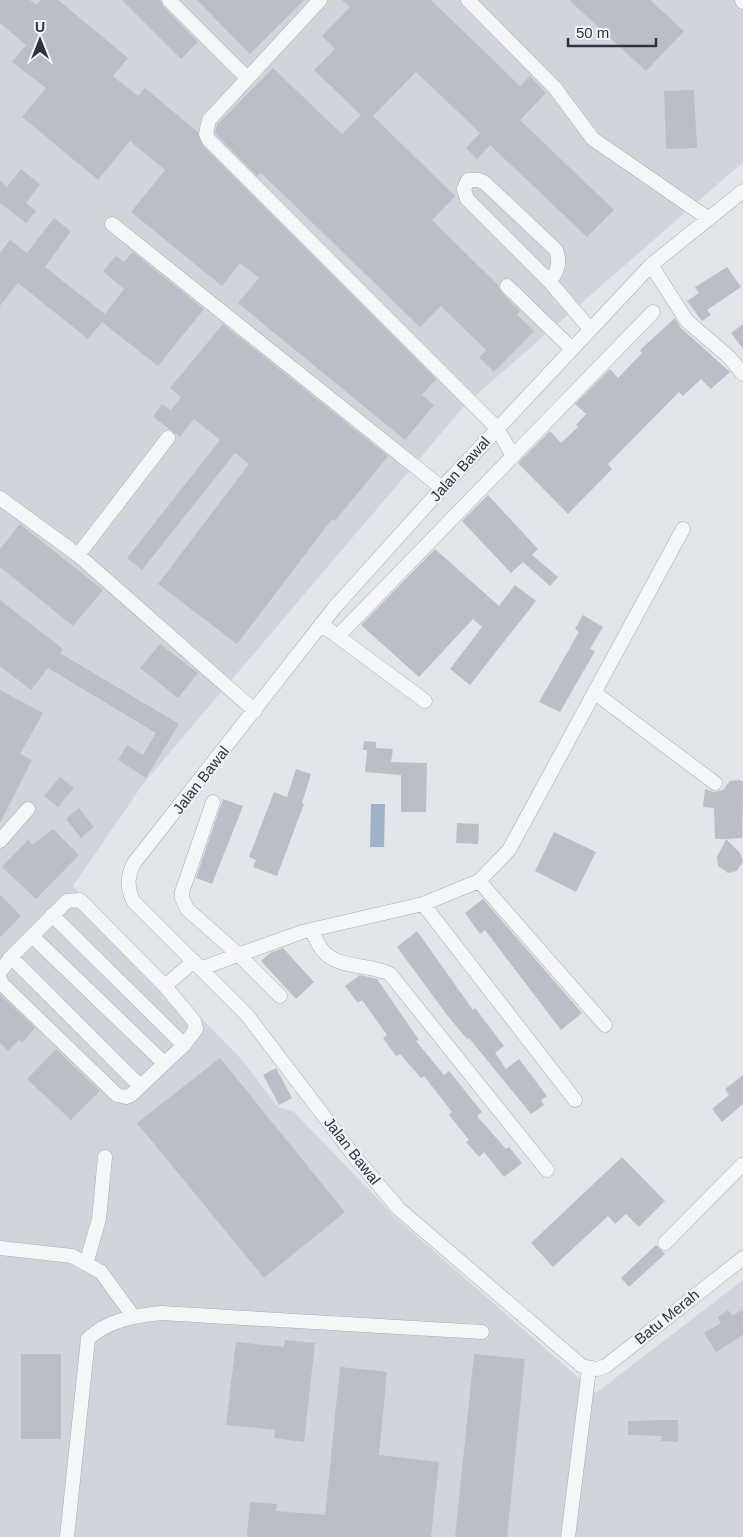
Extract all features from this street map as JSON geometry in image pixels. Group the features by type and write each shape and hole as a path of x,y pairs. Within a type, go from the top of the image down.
{"street":[{"path":"169,0 247,78"},
{"path":"320,0 208,120 206,134 209,140 497,428 513,456"},
{"path":"468,0 555,88 593,139 709,219"},
{"path":"550,282 558,270 559,263 556,250 485,183 479,180 468,180 464,189 467,199 550,282 590,329"},
{"name":"Jalan Bawal","path":"588,1368 582,1366 399,1209 354,1157 247,1015 133,902 128,889 128,875 134,863 255,711 321,624 442,488 571,348 651,265 743,191"},
{"path":"112,224 442,488"},
{"path":"651,265 687,321 730,357 743,374"},
{"path":"507,286 571,348"},
{"path":"339,635 652,312"},
{"path":"78,555 168,438"},
{"path":"0,498 78,555 255,711"},
{"path":"165,986 198,965 239,955 312,930 423,904 479,881 509,850 683,529"},
{"path":"321,624 339,635 425,701"},
{"path":"594,693 714,783"},
{"path":"213,802 182,892 182,898 187,909 239,955 280,996"},
{"path":"0,841 28,809"},
{"path":"479,881 605,1024"},
{"path":"0,972 11,957 67,901 75,899 82,901 165,986 196,1024 195,1033 140,1086 126,1097 117,1095 2,984 0,979"},
{"path":"423,904 575,1100"},
{"path":"52,915 184,1045"},
{"path":"312,930 324,952 331,956 340,961 381,969 390,974 547,1170"},
{"path":"32,936 164,1064"},
{"path":"11,957 140,1086"},
{"path":"86,1264 99,1220 105,1158"},
{"path":"665,1243 743,1164"},
{"path":"0,1248 72,1256 101,1272 133,1316"},
{"name":"Batu Merah","path":"588,1368 606,1366 743,1258"},
{"path":"68,1537 88,1339 97,1330 133,1316 161,1313 482,1332"},
{"path":"568,1537 588,1368"}],"shaded area":[{"path":"0,0 743,0 743,162 466,404 143,784 73,886 242,1060 278,1107 293,1111 396,1218 596,1393 743,1280 743,1537 0,1537"}],"water":[{"path":"371,804 385,804 384,847 370,847"}],"building":[{"path":"0,0 30,0 36,5 41,0 58,0 128,58 113,76 138,96 145,88 198,132 203,146 436,379 422,395 434,405 405,440 238,303 259,278 240,263 222,286 131,212 165,170 130,141 98,180 22,117 46,88 12,62 26,45 0,23"},
{"path":"122,0 160,0 163,6 198,42 181,59"},
{"path":"197,0 304,0 250,54"},
{"path":"342,0 431,0 520,86 530,76 546,93 520,120 614,210 587,237 490,145 477,159 466,148 480,133 416,72 373,116 455,196 432,220 498,285 501,292 520,311 517,315 534,331 494,372 479,357 486,350 441,306 420,327 261,173 257,176 215,133 217,125 273,68 342,134 361,115 314,70 335,49 322,36 350,7"},
{"path":"569,0 650,0 684,31 646,71"},
{"path":"694,90 697,148 666,149 664,91"},
{"path":"21,169 40,184 26,203 36,211 26,223 0,203 0,181 7,187"},
{"path":"54,218 71,231 45,267 105,314 124,289 103,271 116,256 124,262 133,252 204,309 158,366 102,322 88,339 18,283 0,306 0,253 10,240 27,253"},
{"path":"727,267 741,287 707,310 711,315 702,321 687,301 699,293 695,287"},
{"path":"675,318 681,328 730,372 711,389 701,379 683,396 679,392 608,464 612,469 568,514 518,463 550,431 561,443 578,427 576,425 586,414 575,404 610,369 618,378 642,353 640,350"},
{"path":"223,324 388,456 335,521 332,519 237,644 158,584 249,464 235,453 142,570 127,558 220,440 194,419 180,437 153,417 162,404 171,410 181,397 170,388"},
{"path":"743,324 743,349 731,333"},
{"path":"488,495 538,549 532,555 558,577 550,586 523,562 511,573 462,521"},
{"path":"20,524 103,590 73,626 0,567 0,549"},
{"path":"435,549 499,606 515,585 536,601 470,685 450,669 482,627 473,619 419,677 361,625"},
{"path":"0,600 63,649 60,653 179,724 146,778 118,760 127,745 143,755 156,733 48,668 31,690 0,666"},
{"path":"583,615 603,627 590,649 595,651 560,712 539,702 579,632 575,629"},
{"path":"160,644 198,673 178,698 140,668"},
{"path":"0,690 43,713 20,754 32,760 0,823"},
{"path":"364,741 376,742 376,748 393,749 391,762 427,763 426,812 401,812 401,775 365,772 367,750 363,750"},
{"path":"296,769 311,774 302,803 304,804 277,876 253,867 256,860 249,857 274,792 287,797"},
{"path":"60,777 74,788 58,807 44,796"},
{"path":"740,780 743,782 742,838 715,839 714,808 703,807 705,789 714,792 723,790 730,781"},
{"path":"223,799 243,806 212,884 196,878"},
{"path":"79,808 94,827 81,838 66,819"},
{"path":"457,823 479,824 478,844 456,843"},
{"path":"53,829 79,855 36,899 2,867 28,840 32,845"},
{"path":"554,832 596,852 576,892 535,871"},
{"path":"726,839 740,853 743,861 737,871 728,873 718,866 717,857"},
{"path":"0,895 21,916 0,937"},
{"path":"483,899 582,1013 561,1030 485,930 480,934 465,913"},
{"path":"417,931 473,1010 475,1008 504,1046 495,1053 506,1069 519,1059 547,1096 541,1100 544,1105 531,1114 469,1038 467,1039 447,1015 397,947"},
{"path":"283,948 314,982 296,999 261,961 270,953"},
{"path":"360,975 377,979 419,1040 416,1041 444,1075 449,1071 482,1112 477,1116 506,1149 509,1147 522,1163 504,1177 484,1152 479,1157 466,1142 469,1140 449,1115 452,1112 424,1076 421,1078 400,1054 396,1056 383,1038 387,1035 362,1000 358,1003 345,986"},
{"path":"0,994 35,1028 22,1043 19,1040 8,1051 0,1043"},
{"path":"56,1049 100,1091 71,1120 27,1079"},
{"path":"220,1058 345,1212 264,1278 137,1123"},
{"path":"276,1068 292,1098 279,1105 263,1075"},
{"path":"743,1075 743,1104 722,1122 712,1109 729,1095 725,1089"},
{"path":"622,1157 665,1201 639,1227 626,1214 615,1224 608,1216 553,1267 531,1243"},
{"path":"656,1245 665,1254 629,1287 621,1278"},
{"path":"743,1309 743,1335 716,1352 704,1333 721,1323 718,1317 728,1310 732,1316"},
{"path":"285,1340 315,1343 304,1442 274,1438 275,1430 226,1425 236,1342 284,1347"},
{"path":"21,1354 61,1354 61,1439 21,1439"},
{"path":"474,1354 525,1359 507,1537 455,1537"},
{"path":"340,1367 387,1372 379,1455 439,1462 431,1537 247,1537 250,1502 277,1504 276,1511 325,1515"},
{"path":"678,1420 678,1442 661,1441 662,1436 628,1435 628,1421"}]}
